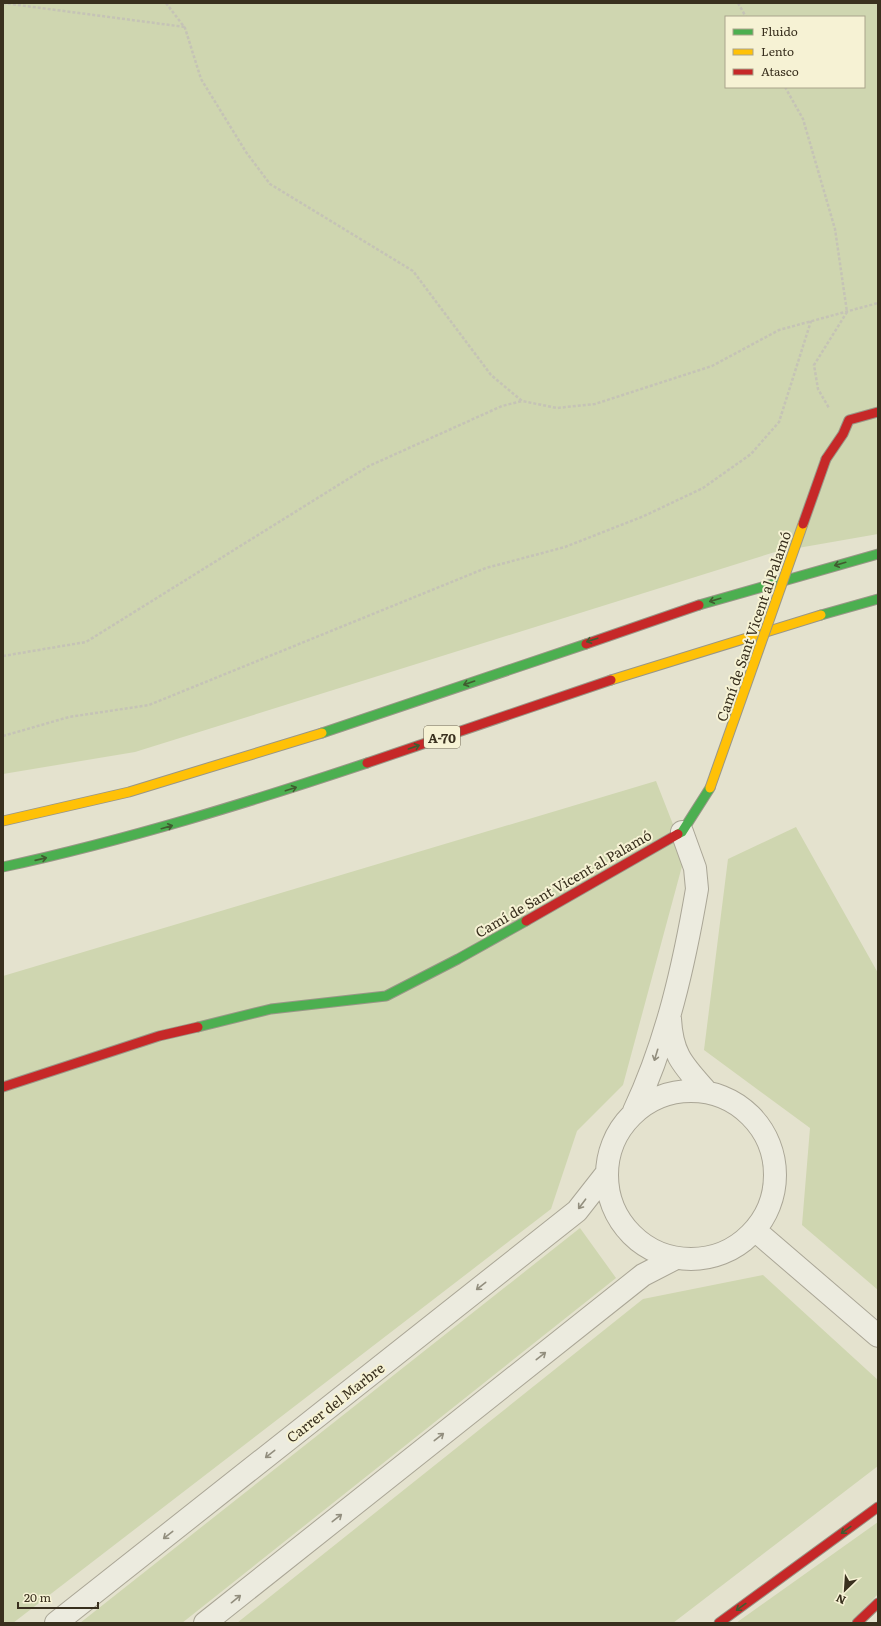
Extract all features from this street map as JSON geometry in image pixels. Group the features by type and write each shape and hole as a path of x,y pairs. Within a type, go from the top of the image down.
{"main road":[{"name":"Camí de Sant Vicent al Palamó","path":"3,1087 159,1036 271,1009 386,996 458,959 682,832 710,788 826,459 844,434 849,420 878,412"},
{"path":"3,821 129,792 243,758 370,717 705,603 878,554"},
{"name":"A-70","path":"3,867 129,838 226,810 653,666 878,599"},
{"path":"719,1623 878,1507"},
{"path":"858,1623 878,1603"}],"street":[{"path":"634,1111 650,1100 668,1093 687,1090 706,1091 739,1104 764,1131 776,1164 773,1200 756,1231 733,1249 705,1259 676,1258 653,1251 633,1237 618,1219 608,1197 606,1174 609,1151 619,1129 634,1111 650,1078 670,1019 697,888 695,868 682,832"},
{"path":"670,1019 671,1038 682,1063 706,1091"},
{"name":"Carrer del Marbre","path":"56,1623 577,1211 606,1174"},
{"path":"756,1231 878,1336"},
{"path":"205,1623 643,1275 676,1258"}],"path":[{"path":"3,3 185,28"},
{"path":"166,3 185,28 201,79 246,152 270,184 413,271 491,375 522,401"},
{"path":"738,3 745,16"},
{"path":"786,88 803,119 835,229 847,312 814,365 818,389 844,434"},
{"path":"3,656 86,642 370,466 502,406 522,401 557,408 595,404 712,366 778,330 878,303"},
{"path":"3,736 69,717 149,705 486,568 565,547 644,516 703,488 751,454 779,422 811,321"}],"green space":[{"path":"3,3 878,3 878,534 775,552 135,752 3,774"},
{"path":"656,781 685,855 623,1085 577,1131 551,1209 13,1623 3,1623 3,976"},
{"path":"796,827 878,973 878,1290 802,1225 810,1128 704,1050 728,859"},
{"path":"580,1228 616,1278 182,1623 80,1623"},
{"path":"763,1275 878,1380 878,1466 673,1623 237,1623 643,1299"},
{"path":"878,1522 878,1594 850,1623 736,1623"}],"traffic: fast":[{"path":"699,605 878,554"},
{"path":"821,615 878,599"},
{"path":"322,733 586,644"},
{"path":"3,867 141,833 367,763"},
{"path":"678,834 682,832 710,788"},
{"path":"198,1027 271,1009 386,996 458,959 526,921"}],"traffic: slow":[{"path":"710,788 803,524"},
{"path":"611,680 821,615"},
{"path":"3,821 129,792 322,733"}],"traffic: jam":[{"path":"826,459 843,434 849,420 878,412"},
{"path":"803,524 826,459"},
{"path":"586,644 699,605"},
{"path":"367,763 611,680"},
{"path":"526,921 678,834"},
{"path":"3,1087 159,1036 198,1027"},
{"path":"719,1623 878,1507"},
{"path":"857,1623 878,1603"}]}
